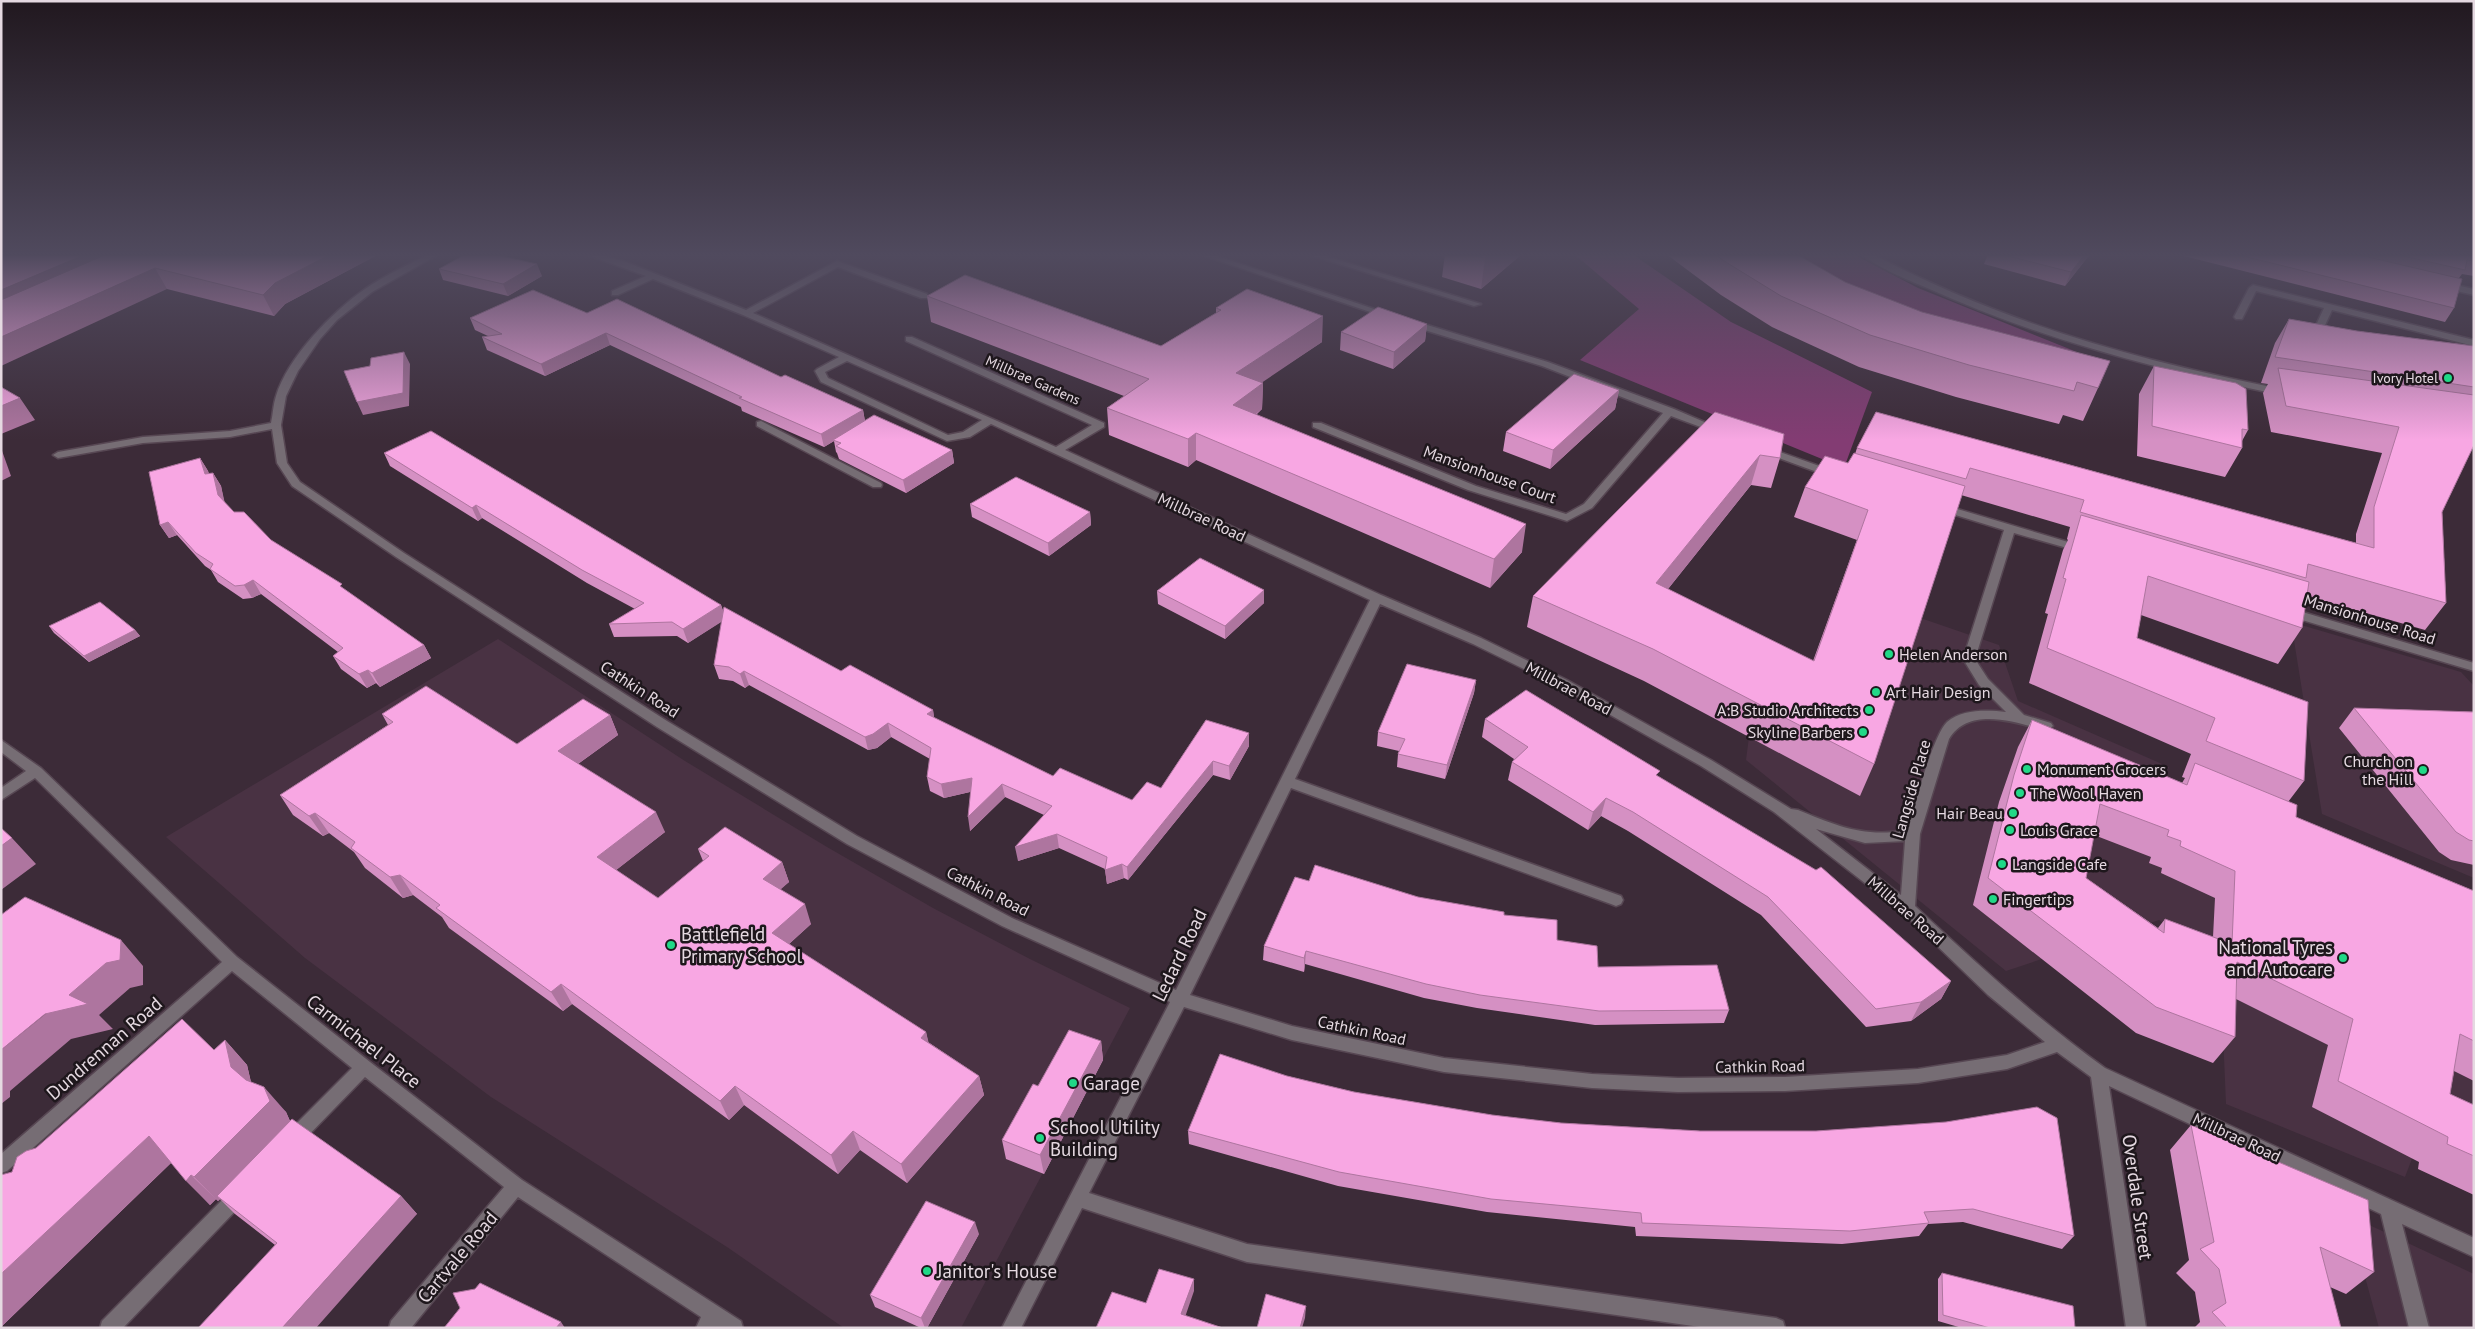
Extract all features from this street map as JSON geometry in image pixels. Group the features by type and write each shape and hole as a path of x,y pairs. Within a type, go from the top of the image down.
{"street":[{"name":"Cathkin Road","path":"338,316 317,337 293,371 281,396 276,425 282,462 296,484 662,724 852,840 1007,922 1180,999 1292,1034 1444,1065 1592,1081 1659,1084 1785,1084 1918,1076 2008,1062 2059,1044"},
{"name":"Millbrae Road","path":"753,316 1058,450 1377,598 1477,641 1563,684 1706,763 1779,808 1908,908 1994,990 2059,1044 2099,1073 2474,1248"},
{"path":"1400,316 1545,364 1724,433"},
{"path":"2006,316 2129,357 2234,383 2296,395"},
{"path":"2317,334 2325,316"},
{"path":"2361,316 2474,343"},
{"name":"Millbrae Gardens","path":"908,339 1100,425 1058,450"},
{"path":"846,357 820,371 824,380 889,415 947,438 966,435 990,420"},
{"path":"2092,358 2129,357"},
{"name":"Mansionhouse Court","path":"1317,424 1438,474 1542,512 1568,518 1588,506 1670,411"},
{"path":"761,424 825,452 877,485"},
{"path":"58,455 127,442 230,434 276,425"},
{"path":"1760,448 1840,476"},
{"path":"1934,505 2095,553"},
{"path":"2010,528 1970,659 1971,666 2019,717 2061,733"},
{"name":"Ledard Road","path":"1011,1328 1180,999 1377,598"},
{"name":"Mansionhouse Road","path":"2275,607 2474,667"},
{"name":"Langside Place","path":"1908,908 1913,834 1943,739 1951,726 1962,720 1981,716 2019,717"},
{"name":"Carmichael Place","path":"1,745 36,771 232,962 364,1067 516,1186 709,1322 734,1328"},
{"path":"1,795 36,771"},
{"path":"1287,782 1616,900"},
{"path":"1779,808 1851,837 1888,840 1913,834"},
{"name":"Dundrennan Road","path":"1,1165 232,962"},
{"path":"281,1152 364,1067"},
{"name":"Overdale Street","path":"2099,1073 2136,1328"},
{"name":"Cartvale Road","path":"398,1328 516,1186"},
{"path":"109,1328 246,1187"},
{"path":"1077,1198 1248,1253 1776,1328"},
{"path":"2389,1208 2419,1328"}],"shaded area":[{"path":"1631,316 1722,316 1872,392 1844,468 1580,360"},
{"path":"1915,316 1988,316 2077,352 2010,344"},
{"path":"1839,590 1999,645 2018,701 2169,767 2161,789 2474,931 2474,1107 2438,1090 2405,1177 2226,1104 2220,963 2159,920 2006,971 1746,760 1749,737 1802,692"},
{"path":"2291,622 2461,672 2474,686 2474,878 2322,814"},
{"path":"498,639 685,761 827,847 933,908 1030,959 1130,1008 961,1328 844,1328 727,1247 491,1097 305,958 166,837"},
{"path":"2348,1215 2474,1274 2474,1328 2379,1328"}],"building":[{"path":"1,316 48,316 1,337"},
{"path":"474,316 653,316 781,377 785,375 863,410 821,434 739,398 742,397 606,333 541,364 482,337 502,334 470,318"},
{"path":"981,316 1078,316 1161,346 1211,316 1323,316 1236,373 1263,383 1233,405 1526,524 1494,559 1196,433 1188,439 1107,408 1149,379"},
{"path":"1365,316 1404,316 1427,324 1394,352 1341,332"},
{"path":"1827,316 1937,316 2110,361 2098,388 2077,382 2074,391 1969,365 1870,335"},
{"path":"2289,319 2357,331 2474,346 2474,387 2275,357"},
{"path":"404,352 403,393 357,402 344,371 370,366 371,358"},
{"path":"2154,366 2236,383 2246,389 2248,430 2242,429 2242,448 2152,426"},
{"path":"2278,368 2474,395 2474,445 2442,512 2446,603 2308,564 2306,578 2080,512 2084,500 1970,468 1966,479 1857,448 1876,412 2374,548 2374,507 2399,427 2286,406"},
{"path":"1574,374 1619,390 1553,450 1506,432"},
{"path":"1,387 20,398 1,406"},
{"path":"1715,412 1784,434 1780,458 1760,455 1656,583 1814,661 1868,510 1805,487 1825,456 1848,463 1854,453 1965,486 1874,764 1653,649 1533,596"},
{"path":"874,415 952,450 903,480 836,446 841,443 833,440"},
{"path":"431,431 721,605 683,629 672,622 609,624 644,603 582,570 476,505 472,508 384,453"},
{"path":"200,458 205,474 213,473 218,495 234,512 244,512 271,540 342,584 340,586 424,645 372,673 368,670 359,674 333,656 343,648 253,580 244,585 235,586 210,569 213,564 196,553 168,522 160,525 149,472"},
{"path":"1016,477 1090,512 1048,543 970,504"},
{"path":"2081,515 2309,582 2302,628 2148,576 2137,638 2308,702 2304,781 2206,741 2215,718 2047,648 2066,579 2063,578"},
{"path":"1200,558 1264,590 1225,626 1157,591"},
{"path":"100,602 135,630 84,656 49,626"},
{"path":"724,607 841,671 850,665 933,710 927,714 1053,776 1060,768 1132,800 1147,782 1161,788 1206,720 1249,733 1229,766 1213,761 1127,867 1122,864 1105,870 1107,857 1057,834 1015,847 1052,806 1002,784 968,817 972,778 941,784 927,777 931,748 888,723 873,734 865,737 744,671 740,674 729,667 714,665"},
{"path":"1407,664 1476,680 1447,765 1398,754 1405,739 1378,732"},
{"name":"Battlefield Primary School","path":"426,686 517,744 583,699 610,715 558,751 656,812 597,857 658,898 709,856 698,849 725,827 782,862 763,879 805,904 772,933 926,1032 921,1038 979,1076 901,1164 853,1131 831,1155 735,1086 720,1101 561,984 551,992 436,908 440,905 400,875 390,877 351,848 355,842 315,813 309,816 280,795 393,722 382,714"},
{"path":"1526,690 1660,771 1656,775 1816,870 1821,867 1951,981 1921,1002 1876,1009 1768,897 1633,812 1606,798 1593,812 1512,762 1528,747 1485,719"},
{"path":"2354,708 2474,712 2474,841 2456,832"},
{"path":"2032,720 2187,785 2195,763 2297,805 2296,817 2474,891 2474,1041 2460,1034 2450,1094 2474,1105 2474,1156 2447,1144 2448,1137 2338,1081 2353,1019 2237,962 2235,1037 2156,1007 1988,878 2014,775","holes":["2100,804 2169,830 2167,836 2181,841 2180,846 2235,871 2232,944 2165,919 2164,933 2086,878"]},
{"path":"1,828 12,838 1,846"},
{"path":"1315,865 1418,897 1504,912 1504,915 1557,920 1557,940 1597,946 1598,967 1717,965 1729,1010 1599,1011 1480,995 1426,984 1306,951 1304,958 1264,946 1295,877 1309,881"},
{"path":"25,897 121,940 120,960 106,963 69,995 88,1004 45,1014 1,1050 1,915"},
{"path":"182,1019 214,1050 225,1040 231,1067 246,1080 264,1087 270,1101 194,1177 191,1175 186,1181 149,1136 1,1274 1,1175 12,1172 17,1157 26,1151 36,1148"},
{"path":"1069,1030 1101,1041 1040,1155 1002,1140 1033,1084 1038,1086"},
{"path":"1220,1054 1287,1076 1354,1092 1492,1115 1561,1123 1700,1131 1816,1131 1946,1122 2037,1107 2057,1118 2074,1236 1973,1209 1924,1212 1929,1223 1850,1231 1642,1223 1641,1213 1491,1199 1339,1172 1188,1131"},
{"path":"292,1119 401,1196 282,1328 198,1328 277,1243 217,1196"},
{"path":"2191,1125 2368,1200 2374,1272 2320,1247 2341,1328 2227,1328 2212,1312 2226,1303 2219,1269 2200,1249 2214,1242"},
{"name":"Janitor's House","path":"926,1201 975,1222 921,1318 870,1295"},
{"path":"1159,1269 1194,1279 1181,1314 1223,1328 1096,1328 1112,1292 1146,1303"},
{"path":"1942,1273 2073,1306 2075,1328 1990,1328 1943,1315"},
{"path":"480,1283 561,1322 556,1328 444,1328 460,1308 453,1293 475,1289"},
{"path":"1266,1294 1306,1306 1300,1328 1257,1328"}],"place":[{"name":"Ivory Hotel","path":"2448,378"},
{"name":"Helen Anderson","path":"1889,654"},
{"name":"Art Hair Design","path":"1876,692"},
{"name":"A:B Studio Architects","path":"1869,710"},
{"name":"Skyline Barbers","path":"1863,732"},
{"name":"Monument Grocers","path":"2027,769"},
{"name":"Church on the Hill","path":"2423,770"},
{"name":"The Wool Haven","path":"2020,793"},
{"name":"Hair Beau","path":"2013,813"},
{"name":"Louis Grace","path":"2010,830"},
{"name":"Langside Cafe","path":"2002,864"},
{"name":"Fingertips","path":"1993,899"},
{"name":"Battlefield Primary School","path":"671,945"},
{"name":"National Tyres and Autocare","path":"2343,958"},
{"name":"Garage","path":"1073,1083"},
{"name":"School Utility Building","path":"1040,1138"},
{"name":"Janitor's House","path":"927,1271"}]}
